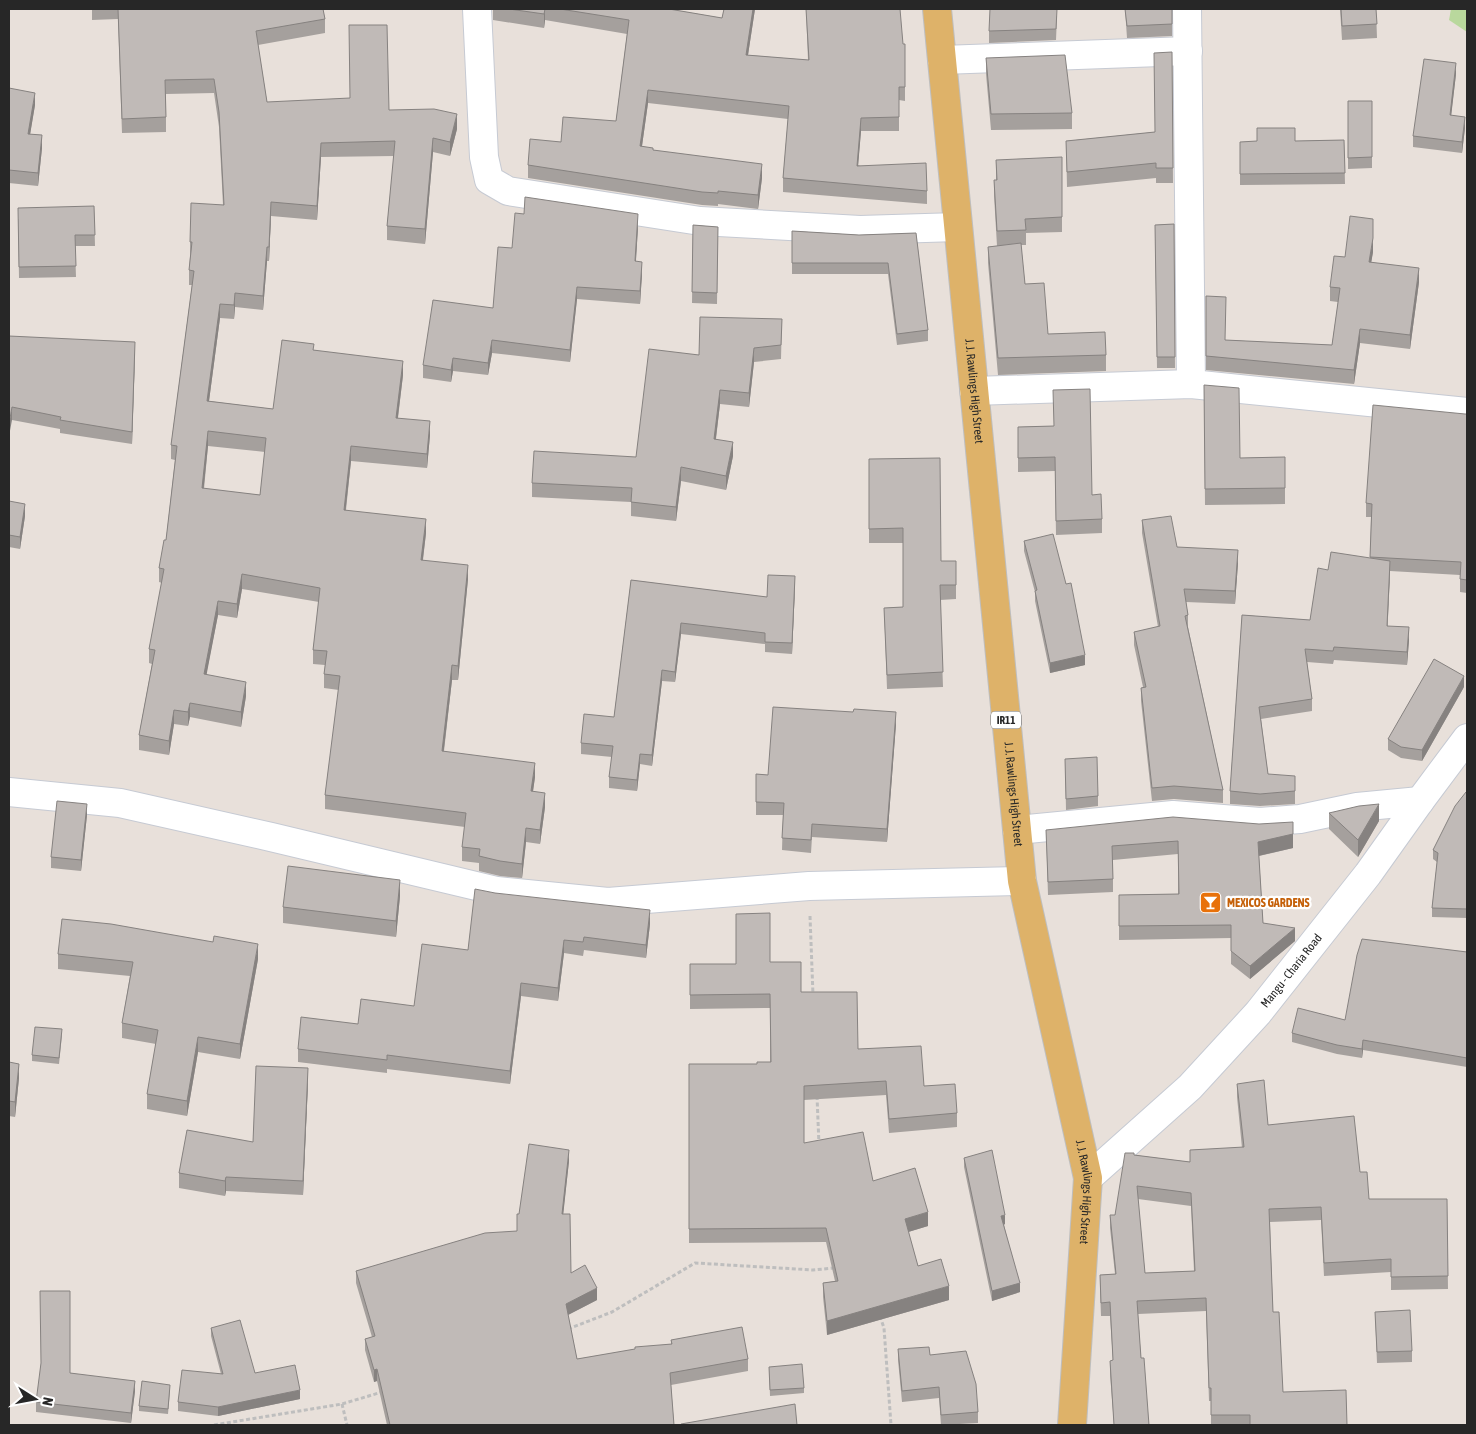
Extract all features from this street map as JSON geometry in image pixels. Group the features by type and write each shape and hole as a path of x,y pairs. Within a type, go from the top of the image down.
{"main road":[{"name":"J. J. Rawlings High Street","path":"937,9 1022,881 1088,1178 1072,1425"}],"street":[{"path":"477,9 484,157 489,180 508,191 700,221 860,230 958,227"},
{"path":"1187,9 1191,384"},
{"path":"942,60 1188,51"},
{"path":"974,391 1191,384 1467,412"},
{"name":"Mangu - Charia Road","path":"1088,1178 1190,1087 1258,1013 1368,874 1467,738"},
{"path":"9,792 120,803 271,837 496,892 608,902 808,886 1022,881"},
{"path":"1017,830 1173,815 1260,822 1300,819 1357,807 1420,801"}],"path":[{"path":"808,886 813,1002"},
{"path":"817,1090 819,1148"},
{"path":"568,1329 612,1312 694,1263 813,1270 839,1267"},
{"path":"879,1310 884,1328 891,1425"},
{"path":"214,1425 342,1404 388,1390"},
{"path":"342,1404 347,1425"}],"green space":[{"path":"1451,9 1467,9 1467,32 1449,20"}],"building":[{"path":"118,9 323,9 325,19 256,31 267,102 350,98 349,25 387,25 389,110 434,109 457,114 450,142 433,138 425,229 387,226 395,141 321,143 317,206 271,202 269,247 267,247 263,296 235,293 234,305 220,304 207,401 273,409 282,340 314,344 313,350 403,361 396,418 430,421 427,454 351,446 344,510 426,519 421,560 468,565 458,666 452,665 442,751 535,763 531,791 545,793 540,830 526,828 522,864 479,856 480,849 462,847 466,813 325,795 340,676 324,674 327,651 313,650 320,588 242,574 237,604 218,601 204,674 246,682 241,712 190,703 188,712 174,710 169,741 139,735 155,650 149,649 164,569 159,568 164,540 166,540 177,446 171,445 194,271 189,270 192,242 190,242 191,203 224,205 219,112 214,79 165,80 166,117 122,119","holes":["208,431 266,438 260,495 202,488"]},
{"path":"509,9 545,9 544,14"},
{"path":"560,9 669,9 722,18 724,9 753,9 746,55 809,60 806,9 900,9 903,44 905,44 905,87 899,87 899,117 861,118 857,166 926,163 927,191 783,178 789,106 648,90 640,146 653,148 653,150 762,164 758,195 718,191 718,193 702,192 528,165 530,139 561,142 563,117 616,121 629,20"},
{"path":"990,9 1057,9 1056,29 989,31"},
{"path":"1125,9 1172,9 1172,24 1127,26"},
{"path":"1341,9 1376,9 1377,24 1342,26"},
{"path":"1172,52 1173,168 1156,168 1156,163 1067,172 1066,141 1155,132 1154,53"},
{"path":"1065,55 1072,113 991,114 986,58"},
{"path":"1424,59 1456,63 1450,115 1465,117 1462,142 1413,136"},
{"path":"9,88 35,93 28,134 42,135 38,173 9,170"},
{"path":"1348,101 1372,101 1372,157 1348,158"},
{"path":"1257,128 1295,128 1295,141 1344,140 1345,173 1240,174 1240,142 1257,141"},
{"path":"1062,157 1062,217 1025,219 1026,230 997,231 994,180 997,180 996,160"},
{"path":"525,197 638,214 635,261 642,262 640,291 577,287 570,350 492,340 488,363 453,358 451,370 423,365 433,300 493,308 498,247 512,248 515,213 524,214"},
{"path":"94,206 95,235 75,235 76,266 19,267 18,208"},
{"path":"1350,216 1373,219 1373,238 1369,262 1419,268 1410,335 1360,329 1354,370 1206,356 1206,296 1226,297 1225,340 1332,345 1340,288 1330,287 1334,256 1345,257"},
{"path":"1174,224 1175,357 1157,357 1155,225"},
{"path":"693,225 718,227 717,293 692,292"},
{"path":"792,231 859,235 916,233 928,330 897,334 888,263 792,263"},
{"path":"1021,243 1025,284 1044,283 1048,334 1105,332 1106,355 998,358 988,247"},
{"path":"700,317 782,319 781,345 754,348 749,393 720,390 714,439 733,442 726,476 681,467 676,507 631,502 632,488 532,483 534,451 636,457 649,349 699,355"},
{"path":"9,336 135,342 132,432 60,420 61,417 12,407 9,424"},
{"path":"1204,385 1239,388 1240,458 1285,457 1285,488 1205,489"},
{"path":"1090,389 1092,495 1101,494 1102,519 1056,521 1055,457 1018,458 1018,427 1054,426 1053,390"},
{"path":"1373,405 1467,414 1467,580 1460,579 1461,562 1370,557 1372,504 1366,503"},
{"path":"940,458 941,561 956,561 956,585 940,585 943,672 887,675 884,608 903,607 903,528 869,529 869,459"},
{"path":"9,501 25,504 20,537 9,535"},
{"path":"1171,516 1177,547 1238,550 1235,591 1184,589 1188,615 1185,616 1223,790 1174,786 1152,788 1141,688 1146,687 1134,632 1160,626 1142,520"},
{"path":"1053,534 1066,584 1071,583 1085,655 1050,663 1035,591 1037,590 1024,541"},
{"path":"1331,552 1390,561 1387,626 1409,627 1407,652 1334,647 1333,651 1305,649 1312,699 1259,707 1268,774 1295,776 1295,791 1260,794 1230,791 1242,615 1310,620 1318,568 1328,570"},
{"path":"768,575 795,576 792,643 765,642 765,633 681,623 675,672 662,670 652,755 640,754 637,780 609,777 613,746 581,743 584,714 614,717 631,580 767,597"},
{"path":"1434,659 1464,676 1422,750 1401,747 1388,739"},
{"path":"773,707 853,712 854,709 896,712 887,829 812,824 811,840 782,838 784,803 756,802 756,774 768,775"},
{"path":"1097,757 1098,796 1066,799 1065,759"},
{"path":"1466,792 1467,909 1432,908 1438,853 1433,850 1455,806"},
{"path":"57,801 87,804 81,860 51,857"},
{"path":"1379,804 1358,840 1329,813 1359,806"},
{"path":"1173,817 1259,824 1293,822 1293,834 1258,842 1263,923 1295,928 1250,966 1231,951 1231,925 1119,926 1119,895 1179,894 1178,841 1112,846 1113,879 1048,882 1046,830"},
{"path":"288,866 400,880 396,921 283,907"},
{"path":"475,889 495,893 650,910 646,945 584,937 583,942 564,940 558,988 521,983 510,1071 387,1055 387,1060 298,1049 301,1017 358,1024 361,999 414,1006 422,944 468,950"},
{"path":"770,913 770,962 801,962 801,992 857,992 858,1049 921,1046 924,1086 955,1084 957,1113 889,1119 886,1081 804,1086 804,1143 863,1132 873,1181 915,1168 928,1212 905,1219 918,1266 941,1259 949,1286 827,1321 823,1283 838,1281 826,1228 689,1229 689,1064 757,1064 757,1062 771,1062 770,994 690,995 690,964 736,964 736,914"},
{"path":"62,919 111,924 213,942 214,936 258,944 240,1044 198,1037 187,1101 147,1094 158,1030 122,1023 133,962 58,954"},
{"path":"1362,939 1467,952 1467,1058 1363,1040 1362,1049 1337,1045 1292,1033 1298,1008 1345,1020 1357,955"},
{"path":"35,1027 62,1029 59,1058 32,1055"},
{"path":"9,1062 19,1064 15,1102 9,1101"},
{"path":"256,1066 308,1068 303,1181 226,1177 225,1181 179,1173 187,1130 253,1142"},
{"path":"1264,1080 1268,1125 1354,1116 1360,1172 1367,1172 1369,1199 1447,1199 1448,1276 1391,1277 1391,1259 1324,1263 1321,1207 1269,1209 1273,1312 1279,1312 1283,1392 1346,1390 1347,1425 1250,1425 1250,1415 1211,1415 1206,1298 1137,1301 1141,1358 1144,1358 1149,1425 1114,1425 1110,1361 1113,1360 1110,1302 1101,1303 1100,1275 1116,1274 1110,1215 1115,1215 1125,1153 1190,1162 1190,1150 1244,1147 1237,1084","holes":["1137,1186 1191,1193 1195,1271 1145,1273"]},
{"path":"529,1144 569,1150 562,1214 570,1214 571,1273 585,1265 597,1288 566,1304 577,1359 635,1349 635,1347 672,1344 671,1340 742,1327 748,1359 670,1373 674,1425 390,1425 377,1369 374,1370 365,1339 375,1336 356,1271 485,1233 517,1231 517,1214 519,1214"},
{"path":"992,1150 1005,1215 1001,1216 1020,1283 992,1291 964,1158"},
{"path":"40,1291 70,1291 70,1373 135,1381 131,1413 36,1402 41,1363"},
{"path":"1410,1310 1412,1351 1377,1352 1375,1312"},
{"path":"240,1320 255,1373 295,1365 300,1390 218,1407 178,1402 182,1370 223,1374 211,1328"},
{"path":"929,1347 930,1355 966,1351 976,1384 978,1412 941,1415 939,1387 902,1391 898,1349"},
{"path":"802,1364 804,1388 770,1390 769,1367"},
{"path":"142,1381 170,1385 168,1409 139,1406"},
{"path":"795,1404 797,1425 681,1424"}],"place":[{"name":"MEXICOS GARDENS","path":"1211,903"}]}
